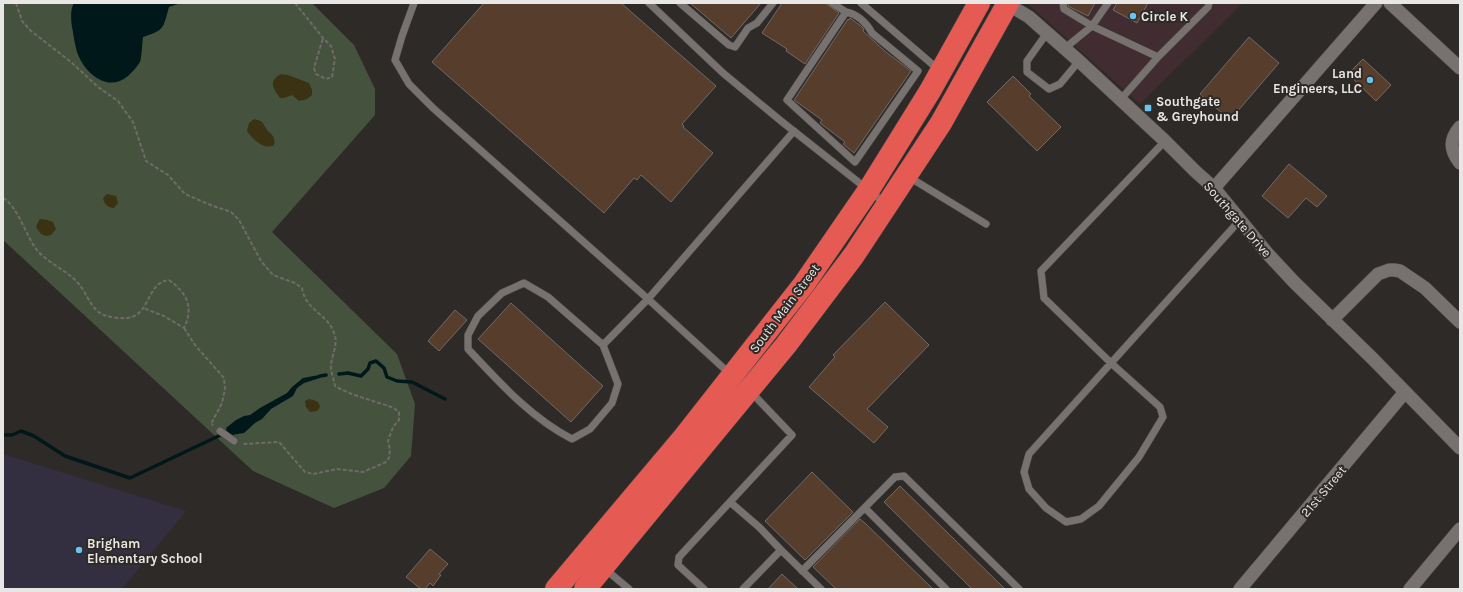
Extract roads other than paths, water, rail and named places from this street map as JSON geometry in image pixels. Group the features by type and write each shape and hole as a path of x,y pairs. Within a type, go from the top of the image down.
{"highway":[{"name":"South Main Street","path":"585,589 603,568 741,383 804,284 868,191 940,72 979,3"},
{"name":"South Main Street","path":"556,589 684,437 741,383 822,298 887,206 941,123 1007,3"}],"street":[{"name":"Southgate Drive","path":"1007,3 1029,17 1079,60 1214,188 1273,259 1460,448"},
{"path":"1214,188 1376,3"},
{"path":"1390,3 1460,68"},
{"path":"1460,127 1456,131 1451,142 1453,154 1460,163"},
{"path":"1332,320 1378,274 1389,270 1400,270 1425,288 1460,322"},
{"name":"21st Street","path":"1240,589 1405,392"},
{"path":"1410,589 1460,529"}],"lane":[{"path":"414,3 395,60 409,84 432,108 741,383 792,435 679,557 678,565 704,589"},
{"path":"649,3 723,73 887,206"},
{"path":"680,3 729,45 735,46 748,28 757,23 773,3"},
{"path":"832,3 846,12 852,13 868,25 872,32 918,71 855,162 787,100 846,12"},
{"path":"861,3 940,72"},
{"path":"1063,3 1064,9 1092,26 1158,57"},
{"path":"1065,48 1092,26 1106,3"},
{"path":"1121,99 1158,57 1208,7 1209,3"},
{"path":"1047,32 1026,61 1027,72 1048,90 1060,84 1079,60"},
{"path":"603,345 648,299 794,131"},
{"path":"1165,141 1041,271 1044,298 1111,363 1160,407 1163,417 1139,457 1099,506 1081,520 1066,522 1046,508 1029,489 1024,472 1029,454 1111,363 1240,220"},
{"path":"907,176 986,224"},
{"path":"524,283 548,297 603,345 618,384 612,404 590,429 572,439 553,429 513,396 468,349 468,335 478,316 502,293 524,283"},
{"path":"220,431 234,441"},
{"path":"802,571 895,477 904,476 1017,588"},
{"path":"730,502 759,527 821,589"},
{"path":"864,508 946,589"},
{"path":"744,589 781,550"},
{"path":"603,568 630,589"}],"water":[{"path":"74,3 181,3 169,7 164,24 159,30 143,37 141,59 136,68 121,81 107,82 93,76 79,57 71,21 71,11"},
{"path":"319,375 320,378 304,383 297,388 293,396 271,409 262,419 244,433 232,435 227,432 226,428 236,420 250,415 287,393 303,378"}],"waterway":[{"path":"339,374 348,373 361,376 368,369 370,363 376,361 384,368 387,377 397,381 412,382 445,399"},
{"path":"320,376 326,375"},
{"path":"3,435 12,435 21,431 34,436 65,456 130,478 227,432"}],"place":[{"name":"Circle K","path":"1133,16"},
{"name":"Land Engineers, LLC","path":"1370,80"},
{"name":"Southgate & Greyhound","path":"1148,108"},
{"name":"Brigham Elementary School","path":"79,550"}]}
